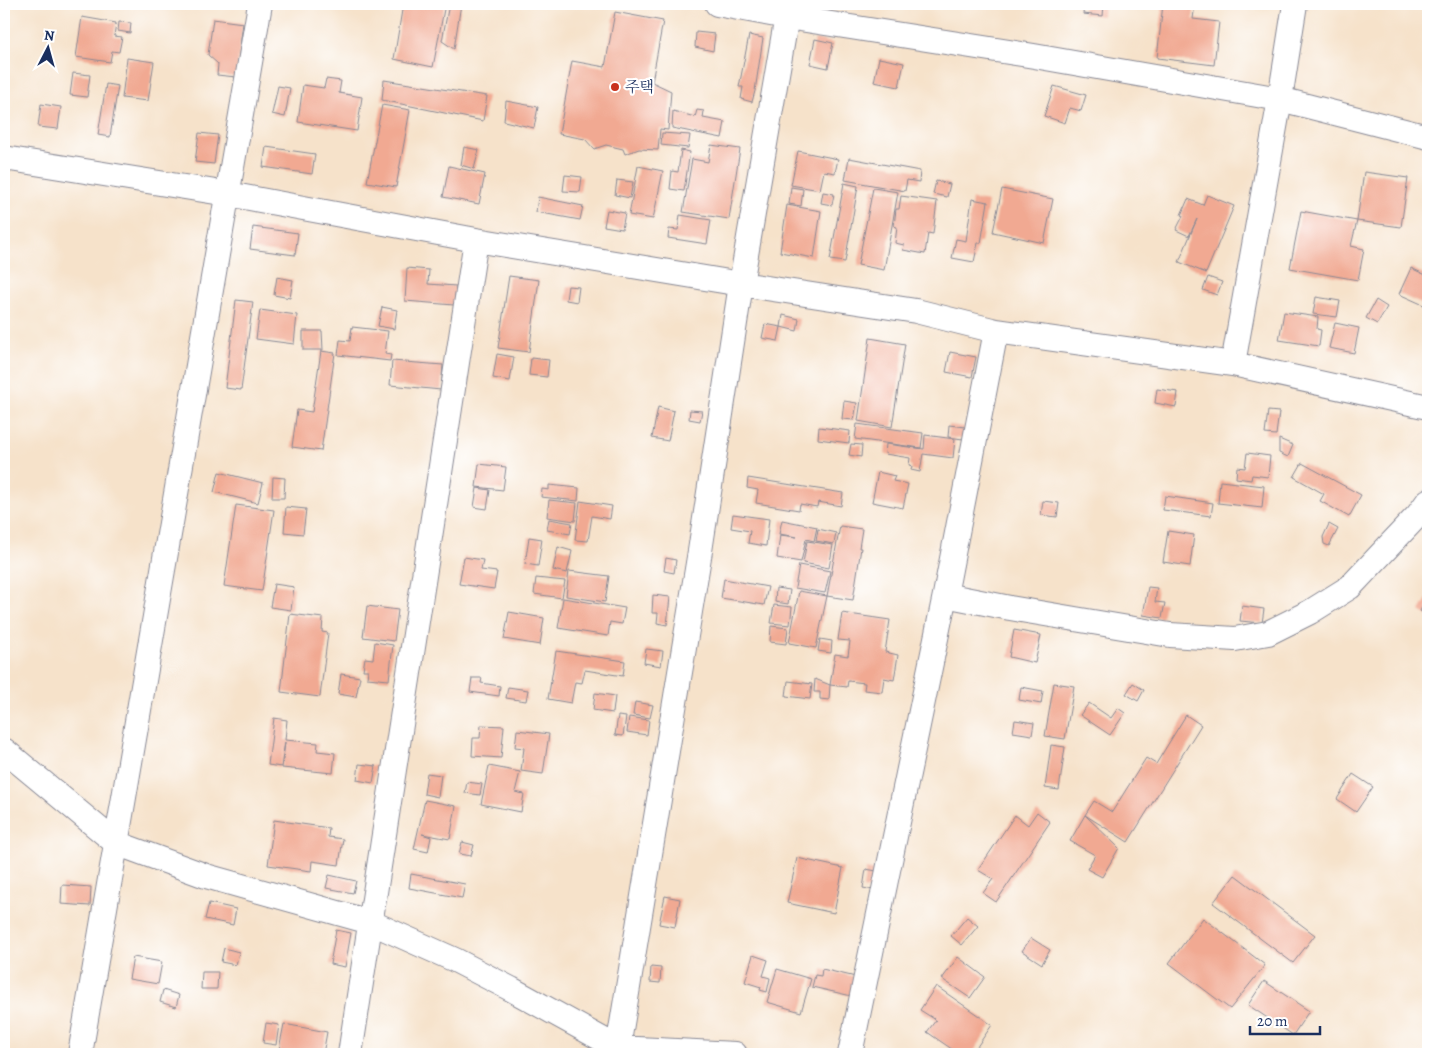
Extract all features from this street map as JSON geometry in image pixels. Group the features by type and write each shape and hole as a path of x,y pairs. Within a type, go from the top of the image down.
{"street":[{"path":"80,1054 260,4"},
{"path":"717,4 788,10 1280,99 1428,137"},
{"path":"1234,364 1296,4"},
{"path":"618,1051 700,551 741,284 788,10"},
{"path":"4,158 228,194 476,240 916,311 996,331 1234,364 1428,407"},
{"path":"350,1054 476,240"},
{"path":"850,1054 945,595 996,331"},
{"path":"945,595 1170,636 1235,639 1268,633 1310,612 1350,587 1418,515 1428,501"},
{"path":"4,750 116,843 206,876 370,922 495,980 618,1051 735,1054"}],"building":[{"path":"403,4 445,4 433,67 394,59"},
{"path":"449,4 461,4 454,49 442,41"},
{"path":"1084,4 1104,4 1103,16 1083,14"},
{"path":"1163,4 1195,4 1193,19 1219,22 1214,65 1157,58"},
{"name":"주택","path":"615,12 663,21 652,82 671,91 668,130 660,129 658,150 639,149 625,154 623,149 606,145 594,149 585,139 559,134 572,61 605,67"},
{"path":"82,17 116,23 114,36 122,37 119,52 112,51 110,62 76,57"},
{"path":"213,19 243,23 236,77 217,75 218,64 208,55"},
{"path":"119,22 131,23 130,33 118,31"},
{"path":"696,32 715,34 713,51 695,47"},
{"path":"749,35 763,38 752,102 741,99 743,87 739,87"},
{"path":"815,39 833,43 828,68 810,64"},
{"path":"127,58 154,62 148,101 122,98"},
{"path":"879,58 904,63 899,87 874,82"},
{"path":"73,73 90,75 87,97 70,95"},
{"path":"326,79 341,81 339,93 362,97 357,131 298,122 303,85 324,88"},
{"path":"384,80 487,96 483,121 382,100"},
{"path":"106,84 118,86 110,137 98,135"},
{"path":"278,86 290,88 285,117 272,114"},
{"path":"1054,86 1086,95 1081,111 1070,108 1065,123 1044,116"},
{"path":"506,101 538,107 534,128 504,121"},
{"path":"41,104 61,107 58,129 38,127"},
{"path":"382,105 410,110 396,187 367,182"},
{"path":"697,110 704,111 703,118 725,122 722,138 672,128 673,111 695,117"},
{"path":"199,133 218,135 214,164 195,162"},
{"path":"662,133 690,135 688,148 661,145"},
{"path":"711,145 740,149 729,219 683,212 692,159 708,162"},
{"path":"266,147 315,154 312,174 263,167"},
{"path":"464,147 479,150 474,169 461,165"},
{"path":"681,150 690,152 684,191 670,189 672,171 678,172"},
{"path":"798,151 838,159 835,173 824,171 820,190 791,185"},
{"path":"849,158 920,171 919,182 907,180 905,191 845,180"},
{"path":"449,166 485,174 479,204 443,197"},
{"path":"638,166 663,171 653,219 629,215"},
{"path":"1364,172 1408,178 1401,227 1357,221"},
{"path":"565,175 582,177 580,192 563,191"},
{"path":"617,180 633,182 630,198 615,195"},
{"path":"936,181 950,184 947,197 933,194"},
{"path":"844,183 858,186 845,262 830,260"},
{"path":"791,187 803,189 801,206 789,204"},
{"path":"873,188 898,192 884,270 858,265"},
{"path":"1002,189 1053,199 1044,243 993,232"},
{"path":"823,192 834,194 832,205 821,203"},
{"path":"1207,195 1234,206 1206,273 1179,262 1197,219 1189,236 1176,230 1188,199 1203,205"},
{"path":"901,196 937,201 933,234 928,233 925,254 903,250 904,245 895,243 897,227 894,226 896,209 899,209"},
{"path":"538,197 583,206 580,220 536,212"},
{"path":"972,199 988,202 981,243 978,243 974,262 952,258 956,239 966,241"},
{"path":"787,205 821,211 814,258 780,252"},
{"path":"607,210 625,213 622,229 604,226"},
{"path":"1301,211 1357,221 1351,246 1364,249 1358,280 1290,268"},
{"path":"680,215 711,220 707,244 668,238 669,229 678,230"},
{"path":"253,227 298,233 295,255 250,249"},
{"path":"407,268 429,270 428,284 456,286 454,305 405,301"},
{"path":"1411,268 1428,276 1428,307 1399,294"},
{"path":"509,276 539,280 529,352 498,348"},
{"path":"277,277 293,280 290,298 274,295"},
{"path":"1208,277 1222,282 1217,295 1203,290"},
{"path":"568,286 579,287 577,302 566,300"},
{"path":"1316,297 1340,301 1337,317 1313,314"},
{"path":"236,300 253,302 241,390 225,388"},
{"path":"1376,300 1387,307 1377,324 1366,318"},
{"path":"382,307 397,310 394,329 378,326"},
{"path":"260,310 297,315 294,344 256,339"},
{"path":"1284,312 1318,317 1317,329 1321,330 1319,346 1279,340"},
{"path":"783,315 799,319 797,331 781,327"},
{"path":"1335,323 1359,328 1354,353 1329,348"},
{"path":"765,324 781,327 778,341 762,338"},
{"path":"352,327 388,331 385,354 391,355 390,361 338,355 340,340 350,341"},
{"path":"303,331 322,331 323,350 303,350"},
{"path":"870,338 905,344 892,427 858,421"},
{"path":"321,351 335,353 321,451 292,447 297,410 312,412"},
{"path":"950,352 976,357 972,377 946,372"},
{"path":"497,354 514,357 510,381 493,378"},
{"path":"531,358 549,360 547,377 529,375"},
{"path":"392,361 443,365 441,390 390,385"},
{"path":"1157,389 1178,392 1176,407 1155,403"},
{"path":"844,401 857,403 854,420 842,419"},
{"path":"658,407 674,411 668,441 652,438"},
{"path":"690,410 702,411 700,421 689,419"},
{"path":"1268,411 1279,412 1276,435 1265,434"},
{"path":"857,424 923,433 921,448 855,439"},
{"path":"949,425 965,427 963,439 948,437"},
{"path":"819,427 850,431 849,443 818,439"},
{"path":"925,435 955,439 953,458 923,454 920,472 911,470 912,466 909,465 910,458 885,454 886,444 924,449"},
{"path":"1279,439 1293,445 1288,457 1279,453"},
{"path":"851,444 862,445 861,457 849,455"},
{"path":"1247,453 1270,456 1268,477 1252,475 1251,480 1236,478 1237,467 1245,468"},
{"path":"1302,463 1361,495 1349,517 1320,501 1324,494 1294,477"},
{"path":"479,464 506,467 503,490 476,487"},
{"path":"219,472 263,483 258,503 214,492"},
{"path":"878,472 895,476 893,481 908,484 903,508 872,502"},
{"path":"273,477 285,478 284,498 272,498"},
{"path":"748,478 843,493 841,506 818,502 817,507 800,504 799,510 756,503 758,490 747,488"},
{"path":"1220,481 1264,486 1262,508 1218,503"},
{"path":"549,485 579,488 578,501 541,497 542,489 549,490"},
{"path":"477,488 490,490 487,509 474,507"},
{"path":"1165,496 1213,503 1211,516 1163,510"},
{"path":"549,500 577,503 575,521 547,517"},
{"path":"580,501 612,506 610,519 592,516 588,541 575,540"},
{"path":"1043,501 1059,503 1057,517 1041,515"},
{"path":"236,505 274,510 262,591 224,586"},
{"path":"286,507 306,509 303,534 284,532"},
{"path":"733,514 769,519 766,546 748,543 750,531 731,528"},
{"path":"549,519 572,523 570,534 547,530"},
{"path":"782,520 817,527 814,541 806,539 801,562 777,558 780,535 797,537 779,534"},
{"path":"1329,524 1338,529 1329,546 1324,544 1323,537"},
{"path":"840,526 862,529 853,600 827,596"},
{"path":"818,529 836,533 834,544 816,541"},
{"path":"1168,531 1194,535 1190,566 1163,562"},
{"path":"529,537 542,539 538,566 525,564"},
{"path":"807,541 833,545 829,568 803,563"},
{"path":"558,547 572,551 567,573 553,570"},
{"path":"464,557 483,560 481,570 497,572 494,589 459,584"},
{"path":"666,558 676,560 674,573 664,571"},
{"path":"799,565 830,571 825,593 795,588"},
{"path":"569,571 609,576 605,602 566,596"},
{"path":"536,578 565,581 562,598 534,594"},
{"path":"724,579 768,587 764,605 721,598"},
{"path":"274,584 294,587 291,610 270,607"},
{"path":"1148,587 1157,588 1155,602 1165,603 1162,618 1143,615"},
{"path":"776,588 790,590 788,604 775,602"},
{"path":"799,591 827,596 816,648 789,643"},
{"path":"653,595 670,597 667,625 657,623 658,613 652,613"},
{"path":"1428,597 1428,616 1420,611"},
{"path":"563,598 625,608 622,624 610,622 608,636 558,628"},
{"path":"774,605 792,607 790,625 771,623"},
{"path":"367,606 398,610 394,641 363,637"},
{"path":"1242,606 1264,609 1262,623 1240,621"},
{"path":"509,612 544,618 540,645 504,639"},
{"path":"842,613 890,620 885,652 898,655 894,680 884,678 882,692 864,690 865,683 848,681 847,687 830,685 835,654 848,656 850,641 838,640"},
{"path":"290,614 323,618 322,632 328,633 320,697 281,692"},
{"path":"771,626 788,628 786,644 770,642"},
{"path":"1014,630 1041,635 1035,663 1009,657"},
{"path":"820,639 832,641 831,653 818,651"},
{"path":"375,642 393,645 389,680 367,678 368,670 363,670 365,658 373,659"},
{"path":"646,649 663,651 661,666 644,663"},
{"path":"556,651 625,661 623,676 585,670 582,683 575,682 571,703 548,699"},
{"path":"341,674 360,677 356,697 338,694"},
{"path":"472,678 482,678 481,683 500,686 499,696 470,692"},
{"path":"815,679 830,685 829,700 820,699 820,692 814,692"},
{"path":"788,681 812,684 810,699 786,696"},
{"path":"1054,683 1074,686 1065,739 1045,736"},
{"path":"1133,683 1144,690 1138,701 1126,694"},
{"path":"508,687 528,690 526,701 506,698"},
{"path":"1021,687 1043,691 1041,704 1019,700"},
{"path":"595,693 615,696 613,713 593,710"},
{"path":"635,702 653,705 650,718 633,715"},
{"path":"1089,703 1111,718 1118,708 1125,713 1110,735 1080,715"},
{"path":"1186,715 1201,725 1128,842 1085,815 1094,801 1112,812 1146,758 1156,764"},
{"path":"618,716 626,717 623,736 615,735"},
{"path":"629,717 649,720 647,735 627,732"},
{"path":"274,718 287,720 285,740 318,743 317,751 335,753 333,773 282,768 285,742 281,767 268,765"},
{"path":"1015,720 1034,723 1032,735 1013,732"},
{"path":"481,725 504,726 501,758 472,756 473,738 480,738"},
{"path":"517,730 549,734 543,774 521,771 524,748 515,747"},
{"path":"1051,745 1065,747 1059,790 1045,788"},
{"path":"359,764 376,766 373,783 357,780"},
{"path":"489,766 520,772 515,792 524,794 521,812 481,804"},
{"path":"427,773 441,775 438,797 424,794"},
{"path":"1353,774 1373,787 1356,812 1337,799"},
{"path":"467,782 482,784 480,795 465,793"},
{"path":"425,800 456,806 450,839 422,834 431,837 428,852 414,849"},
{"path":"1037,812 1050,822 996,902 983,893 993,879 978,870 1015,815 1028,825"},
{"path":"1085,815 1119,848 1102,877 1087,869 1095,855 1070,841"},
{"path":"274,820 329,828 328,837 343,839 339,865 312,861 311,871 268,865"},
{"path":"462,842 474,845 471,856 459,854"},
{"path":"797,858 843,868 834,913 787,903"},
{"path":"866,869 882,872 879,891 863,888"},
{"path":"411,874 465,884 462,898 409,888"},
{"path":"329,875 356,881 353,893 326,888"},
{"path":"1235,875 1315,935 1293,963 1213,903"},
{"path":"62,885 91,887 90,906 61,904"},
{"path":"665,896 680,899 675,927 659,924"},
{"path":"209,903 236,909 233,925 205,919"},
{"path":"967,917 978,926 962,945 951,936"},
{"path":"1203,918 1265,965 1230,1009 1169,963"},
{"path":"336,930 351,933 345,967 330,964"},
{"path":"1031,938 1050,950 1042,964 1022,951"},
{"path":"224,948 239,952 236,965 221,962"},
{"path":"753,955 768,960 763,976 770,978 767,992 760,990 761,987 745,982"},
{"path":"133,957 162,962 158,984 129,979"},
{"path":"958,957 985,977 970,998 942,979"},
{"path":"651,967 661,968 660,983 650,982"},
{"path":"777,969 811,979 801,1012 767,1002"},
{"path":"822,969 860,978 856,997 812,987 815,975 821,976"},
{"path":"202,972 218,972 217,989 201,989"},
{"path":"1264,981 1309,1011 1293,1035 1248,1005"},
{"path":"936,986 992,1025 972,1054 959,1054 927,1032 936,1020 920,1010"},
{"path":"163,990 179,995 176,1007 160,1002"},
{"path":"266,1023 279,1025 276,1045 263,1043"},
{"path":"284,1024 327,1032 323,1054 278,1054"}],"place":[{"name":"주택","path":"615,87"}]}
